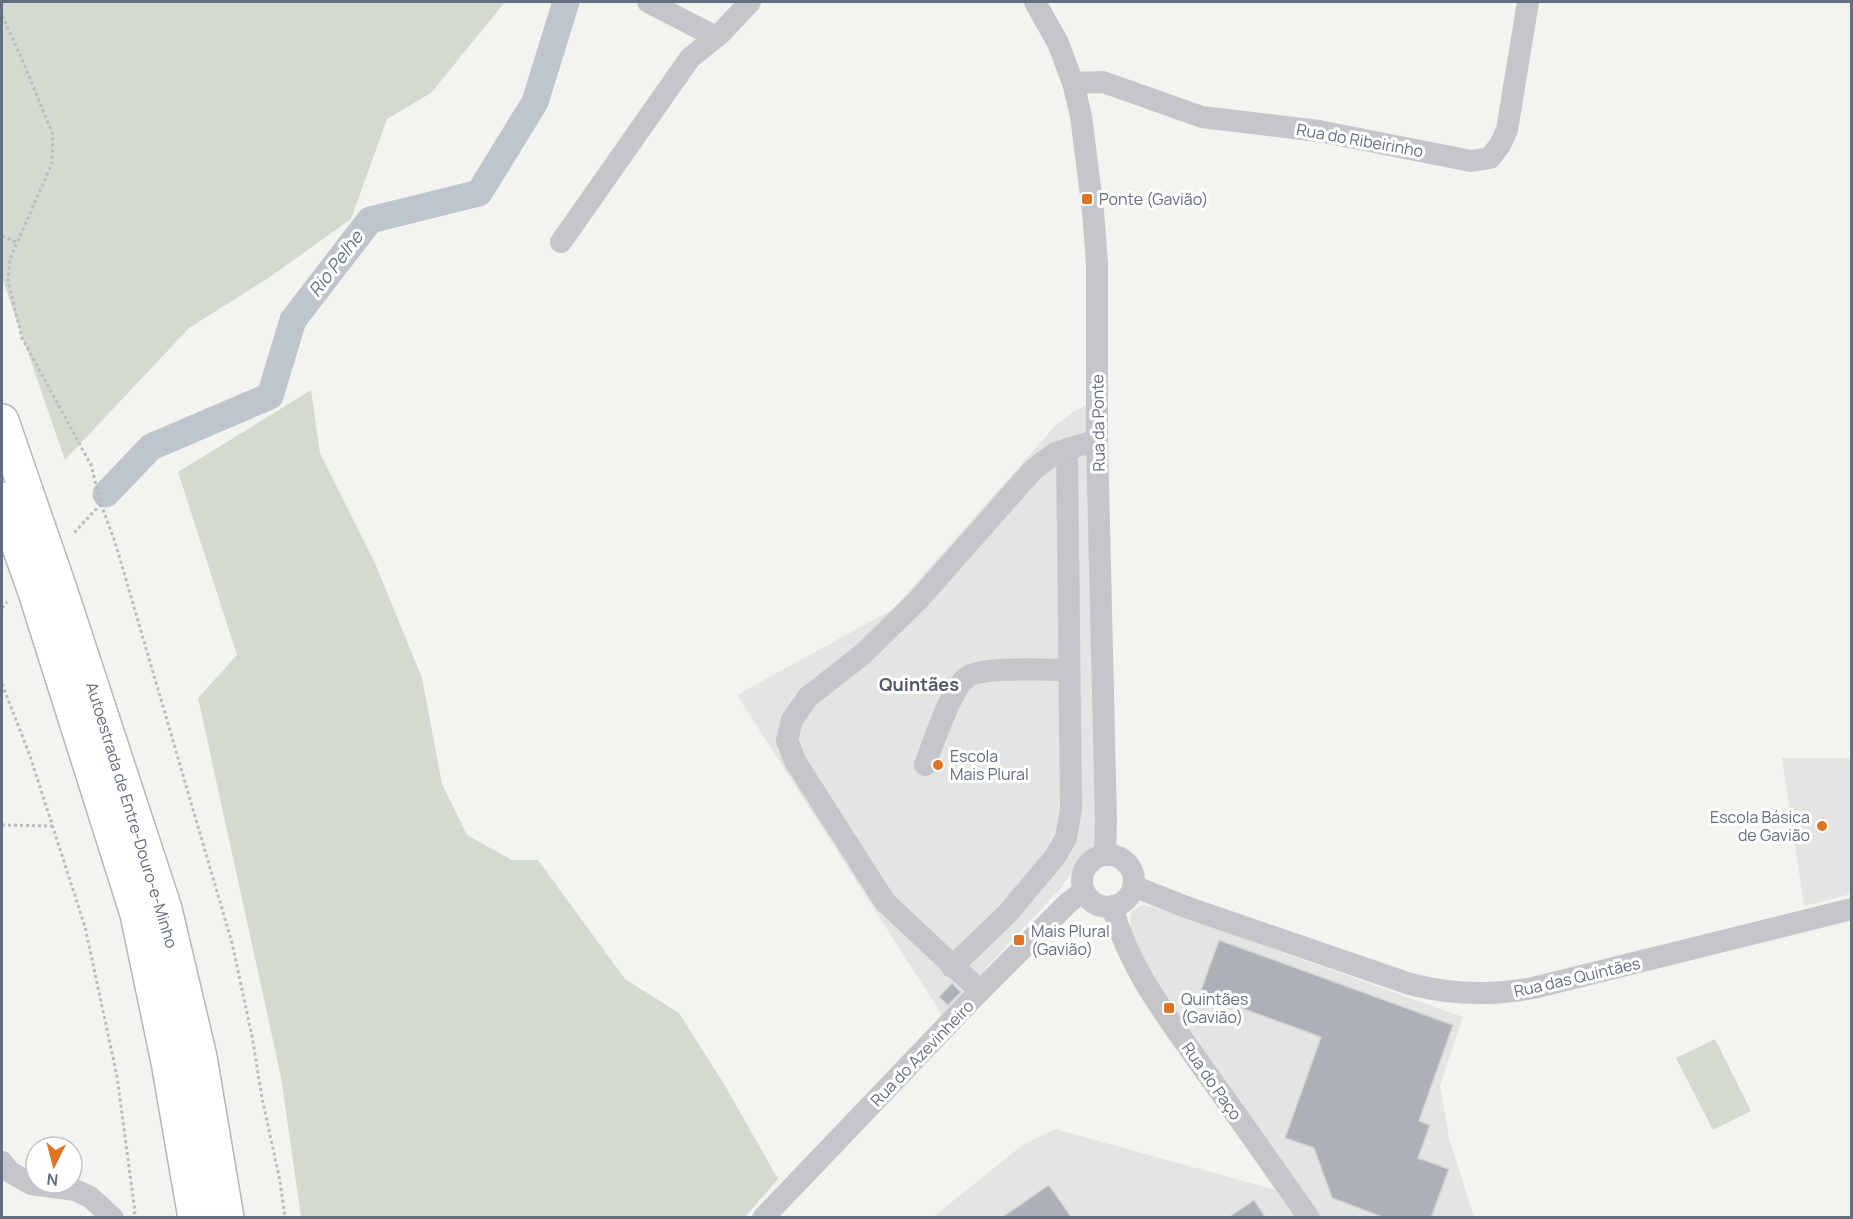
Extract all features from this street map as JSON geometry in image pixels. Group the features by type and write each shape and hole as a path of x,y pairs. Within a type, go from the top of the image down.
{"highway":[{"name":"Autoestrada de Entre-Douro-e-Minho","path":"2,421 165,909 200,1057 227,1218"},
{"name":"Autoestrada de Entre-Douro-e-Minho","path":"2,499 36,592 137,914 168,1062 195,1218"}],"street":[{"path":"648,2 716,37"},
{"path":"561,242 690,58 716,37 750,2"},
{"name":"Rua da Ponte","path":"1035,2 1058,43 1073,83 1081,116 1094,211 1097,264 1097,440 1107,820 1105,855"},
{"name":"Rua do Ribeirinho","path":"1073,83 1102,82 1202,117 1319,131 1471,161 1490,158 1500,145 1507,130 1528,2"},
{"path":"980,991 885,902 795,761 787,740 792,720 808,697 863,654 919,599 1033,470 1055,453 1097,440"},
{"path":"952,967 1008,914 1055,857 1066,838 1071,809 1067,449"},
{"path":"925,765 956,690 968,677 986,671 1070,670"},
{"path":"1105,855 1121,858 1127,863 1133,878 1133,886 1126,899 1112,906 1095,903 1084,891 1082,884 1084,871 1092,860 1105,855"},
{"name":"Rua das Quintães","path":"1133,886 1186,908 1410,984 1431,990 1473,994 1514,992 1545,986 1851,909"},
{"name":"Rua do Azevinheiro","path":"762,1218 980,991 1084,891"},
{"name":"Rua do Paço","path":"1112,906 1130,958 1154,997 1309,1218"},
{"path":"2,1162 10,1172 31,1184 75,1190 90,1197 113,1218"}],"path":[{"path":"2,16 53,135 52,163 10,259 8,281 22,338 91,465 118,554 232,943 280,1181 285,1218"},
{"path":"2,236 17,242"},
{"path":"73,534 101,504"},
{"path":"2,608 7,602"},
{"path":"2,684 30,756 85,927 117,1076 135,1212 131,1218"},
{"path":"2,825 52,826"}],"shaded area":[{"path":"2,2 505,2 431,93 387,119 351,219 270,277 189,328 65,460 2,278"},
{"path":"311,390 320,453 375,563 422,678 442,784 467,835 512,860 538,860 625,979 679,1013 724,1084 778,1179 745,1217 301,1217 281,1077 198,698 237,655 178,472"},
{"name":"Escola Mais Plural","path":"1086,405 1097,835 1095,844 1060,889 942,1015 737,695 893,609 1057,424"},
{"name":"Escola Básica de Gavião","path":"1782,758 1851,758 1851,894 1804,906"},
{"path":"1143,905 1164,910 1463,1017 1440,1086 1449,1138 1474,1217 1321,1217 1141,963 1131,936 1130,920 1132,911"},
{"path":"1715,1039 1751,1111 1713,1130 1676,1058"},
{"path":"1055,1129 1276,1190 1296,1218 932,1218 1021,1146"}],"building":[{"path":"1219,940 1453,1025 1419,1121 1430,1125 1418,1158 1449,1169 1431,1218 1385,1218 1332,1198 1314,1148 1285,1138 1321,1037 1200,993"},
{"path":"952,983 961,992 948,1005 939,997"},
{"path":"1049,1185 1072,1218 1001,1218"},
{"path":"1254,1200 1266,1218 1228,1218"}],"waterway":[{"name":"Rio Pelhe","path":"106,494 151,447 270,396 293,320 370,220 479,193 535,102 566,2"}],"place":[{"name":"Ponte (Gavião)","path":"1087,199"},
{"name":"Escola Mais Plural","path":"938,765"},
{"name":"Escola Básica de Gavião","path":"1822,826"},
{"name":"Mais Plural (Gavião)","path":"1019,940"},
{"name":"Quintães (Gavião)","path":"1169,1008"}],"district":[{"name":"Quintães","path":"919,685"}]}
